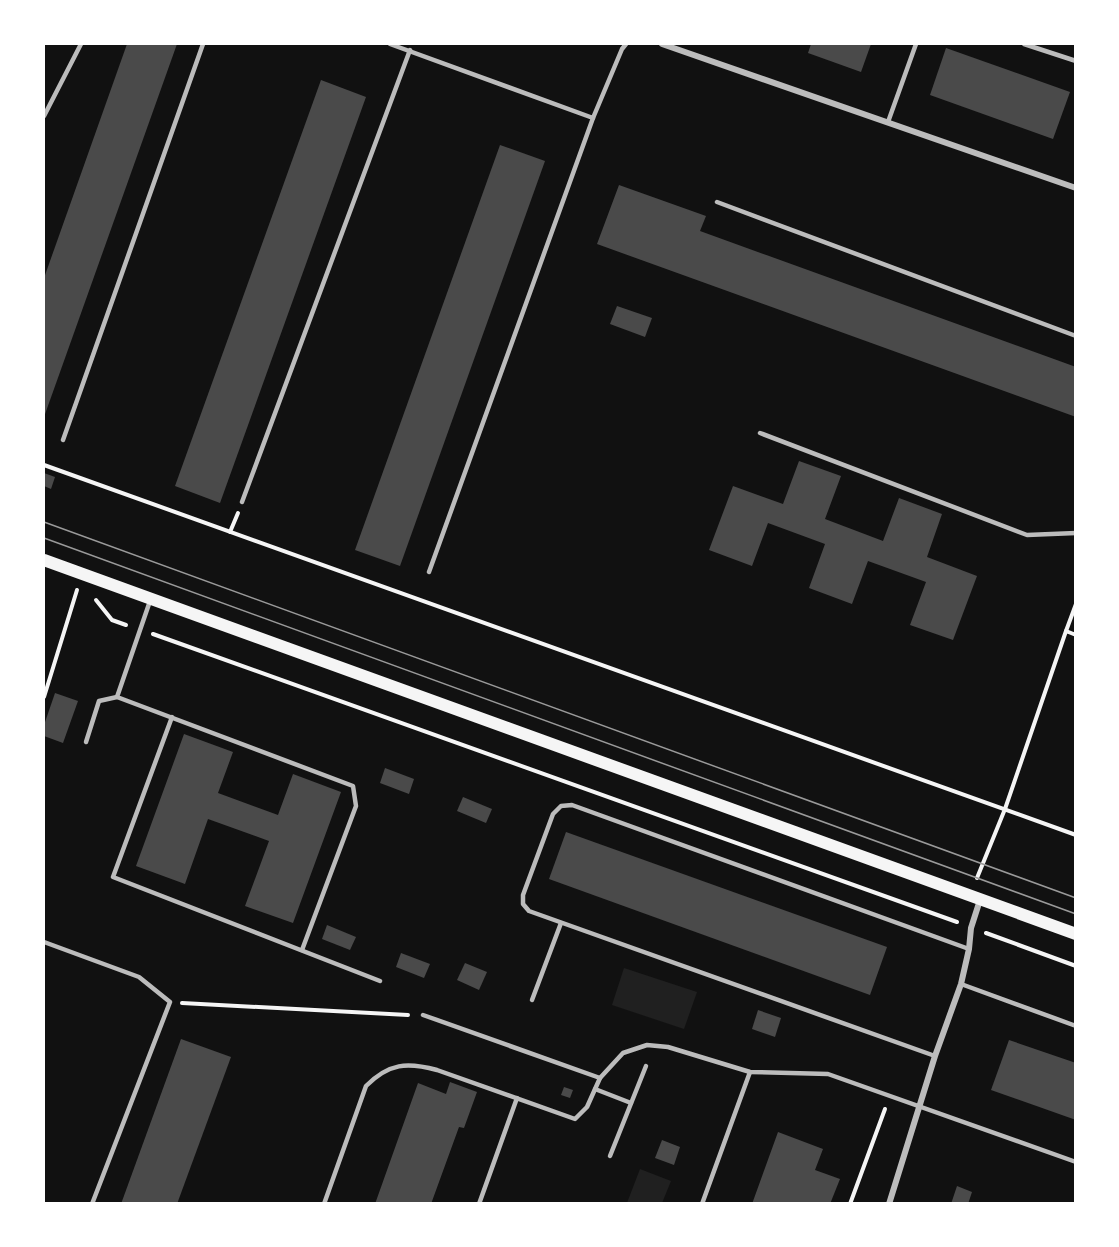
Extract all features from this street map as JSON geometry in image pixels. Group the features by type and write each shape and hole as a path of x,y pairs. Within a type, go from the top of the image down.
{"main road":[{"path":"44,560 1076,934"}],"street":[{"path":"662,44 1076,188"},
{"path":"889,1203 935,1056 961,984 971,928 980,899"}],"lane":[{"path":"44,116 81,44"},
{"path":"63,440 203,44"},
{"path":"390,44 593,118"},
{"path":"429,572 593,118 626,44"},
{"path":"888,122 916,44"},
{"path":"1024,44 1076,61"},
{"path":"242,502 410,50"},
{"path":"717,202 1076,336"},
{"path":"760,433 1027,536 1076,534"},
{"path":"117,697 151,598"},
{"path":"86,742 99,701 117,697 353,786 356,806 302,950"},
{"path":"172,717 113,877 380,981"},
{"path":"935,1056 529,911 523,904 523,895 553,814 561,806 572,806 969,949"},
{"path":"532,1000 561,923"},
{"path":"44,942 139,977 170,1002 92,1203"},
{"path":"961,984 1076,1026"},
{"path":"423,1016 600,1078"},
{"path":"324,1203 366,1086 378,1074 395,1066 416,1064 575,1119 587,1107 600,1078 623,1053 647,1046 668,1047 750,1072 828,1074 1076,1162"},
{"path":"609,1156 646,1066"},
{"path":"702,1203 750,1072"},
{"path":"595,1089 631,1103"},
{"path":"479,1203 517,1098"}],"path":[{"path":"44,465 1076,834"},
{"path":"44,697 77,590 84,593"},
{"path":"92,596 112,620 1076,966"},
{"path":"935,914 977,878 1005,809 1076,604"},
{"path":"1066,631 1076,635"},
{"path":"170,1002 423,1016"},
{"path":"850,1203 890,1097"}],"shaded area":[{"path":"624,968 697,992 684,1029 612,1005"},
{"path":"640,1169 671,1181 662,1203 627,1203"}],"building":[{"path":"127,44 177,44 44,417 44,278"},
{"path":"811,44 871,44 861,72 808,53"},
{"path":"946,48 1070,92 1053,139 930,95"},
{"path":"321,80 366,97 220,503 175,486"},
{"path":"500,145 545,161 400,566 355,550"},
{"path":"619,185 706,216 700,231 1076,367 1076,417 597,244"},
{"path":"617,306 652,318 645,337 610,324"},
{"path":"799,461 841,476 825,519 883,541 899,498 942,514 927,557 977,576 953,640 910,625 926,582 868,561 852,604 809,588 825,544 768,523 752,566 709,550 733,486 783,504"},
{"path":"44,473 55,477 51,489 44,486"},
{"path":"55,693 78,701 63,743 44,736 44,725"},
{"path":"184,734 233,752 218,793 278,815 293,774 341,792 293,923 245,906 269,841 208,819 185,884 136,866"},
{"path":"385,768 414,779 409,794 380,783"},
{"path":"463,797 492,809 486,823 457,811"},
{"path":"566,832 887,947 870,995 549,879"},
{"path":"327,925 356,937 350,950 322,939"},
{"path":"401,953 430,964 424,978 396,967"},
{"path":"465,963 487,972 479,990 457,980"},
{"path":"758,1010 781,1018 775,1037 752,1029"},
{"path":"181,1039 231,1057 177,1204 121,1204"},
{"path":"1009,1040 1076,1063 1076,1120 991,1090"},
{"path":"450,1082 477,1092 464,1128 459,1127 431,1204 375,1204 418,1083 446,1094"},
{"path":"564,1087 573,1090 570,1098 561,1095"},
{"path":"778,1132 823,1149 815,1170 840,1179 830,1204 752,1204"},
{"path":"662,1140 680,1147 674,1165 655,1158"},
{"path":"957,1186 972,1192 968,1204 951,1204"}],"tram line":[{"path":"44,522 1076,898"},
{"path":"44,538 1076,914"}]}
